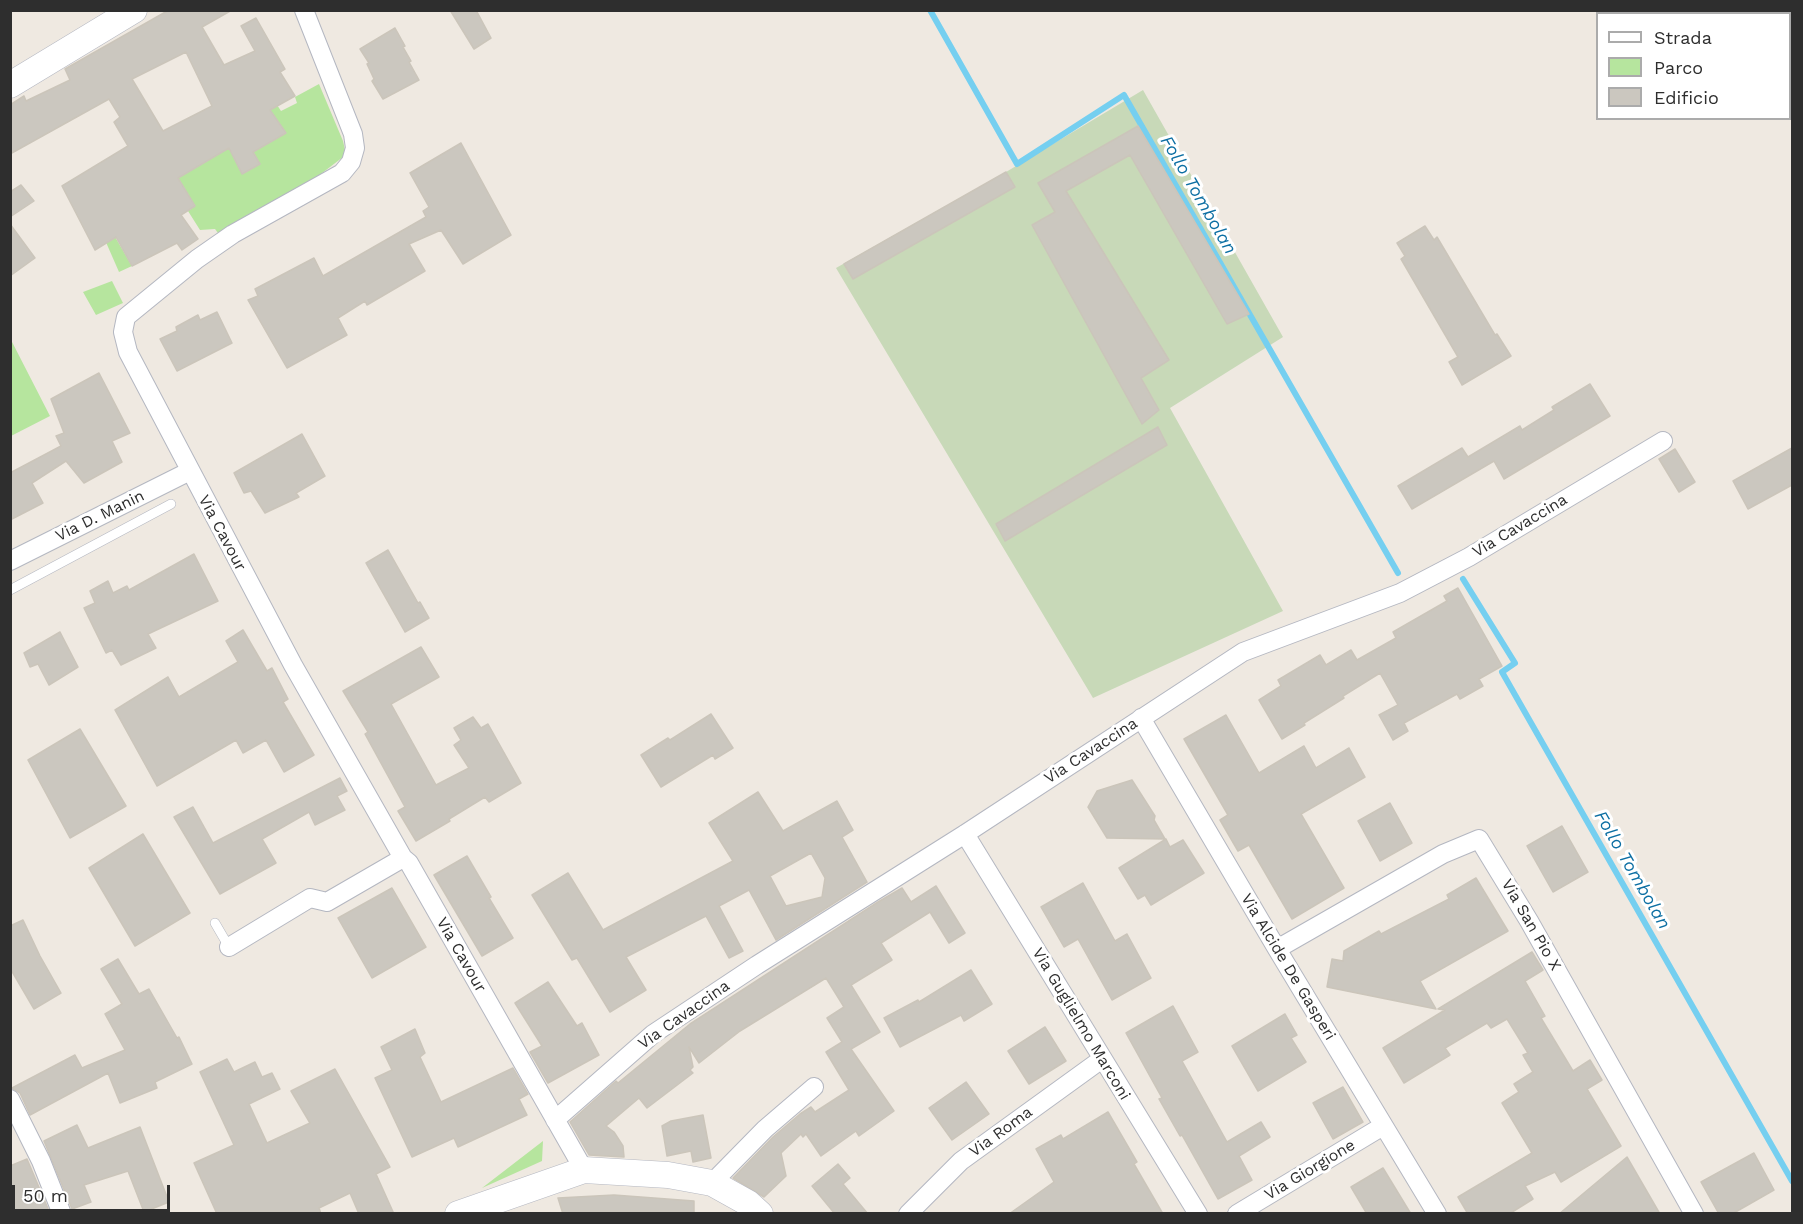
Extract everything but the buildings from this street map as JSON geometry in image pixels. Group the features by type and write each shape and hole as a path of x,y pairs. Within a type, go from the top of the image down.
{"main road":[{"path":"10,85 134,10"},
{"path":"458,1214 488,1209 584,1170 668,1175 712,1183 748,1203 760,1214"}],"street":[{"name":"Via Cavour","path":"304,10 353,134 355,148 351,162 342,173 270,212 206,253 126,317 123,332 128,351 293,665 555,1120"},
{"name":"Via Cavaccina","path":"555,1120 653,1034 1243,652 1400,593 1469,557 1663,441"},
{"name":"Via D. Manin","path":"10,561 190,471"},
{"name":"Via Alcide De Gasperi","path":"1141,718 1437,1214"},
{"name":"Via Guglielmo Marconi","path":"965,834 1198,1214"},
{"name":"Via San Pio X","path":"1277,949 1443,854 1479,839 1529,921 1694,1214"},
{"path":"229,947 310,898 327,902 403,858"},
{"name":"Via Roma","path":"908,1214 961,1161 1102,1059"},
{"path":"712,1183 765,1129 814,1087"},
{"path":"10,1099 41,1161 62,1214"},
{"path":"555,1120 584,1170"},
{"name":"Via Giorgione","path":"1237,1214 1383,1126"}],"lane":[{"path":"10,590 171,504"},
{"path":"215,922 229,947"}],"green space":[{"path":"319,84 343,141 345,150 343,157 317,177 218,233 215,229 200,230 188,211 195,206 178,178 268,91 281,111 297,103 295,97","holes":["251,148 260,164 242,174 233,156"]},
{"path":"1143,90 1283,337 1170,408 1283,611 1093,698 836,268 1006,172"},
{"path":"114,235 132,266 119,272 105,240"},
{"path":"112,281 123,303 96,315 83,292"},
{"path":"10,338 50,416 11,436 10,436"},
{"path":"543,1141 542,1161 482,1188"}],"waterway":[{"name":"Follo Tombolan","path":"930,10 1017,164 1124,95 1398,573"},
{"name":"Follo Tombolan","path":"1463,579 1515,663 1502,672 1792,1181"}]}
